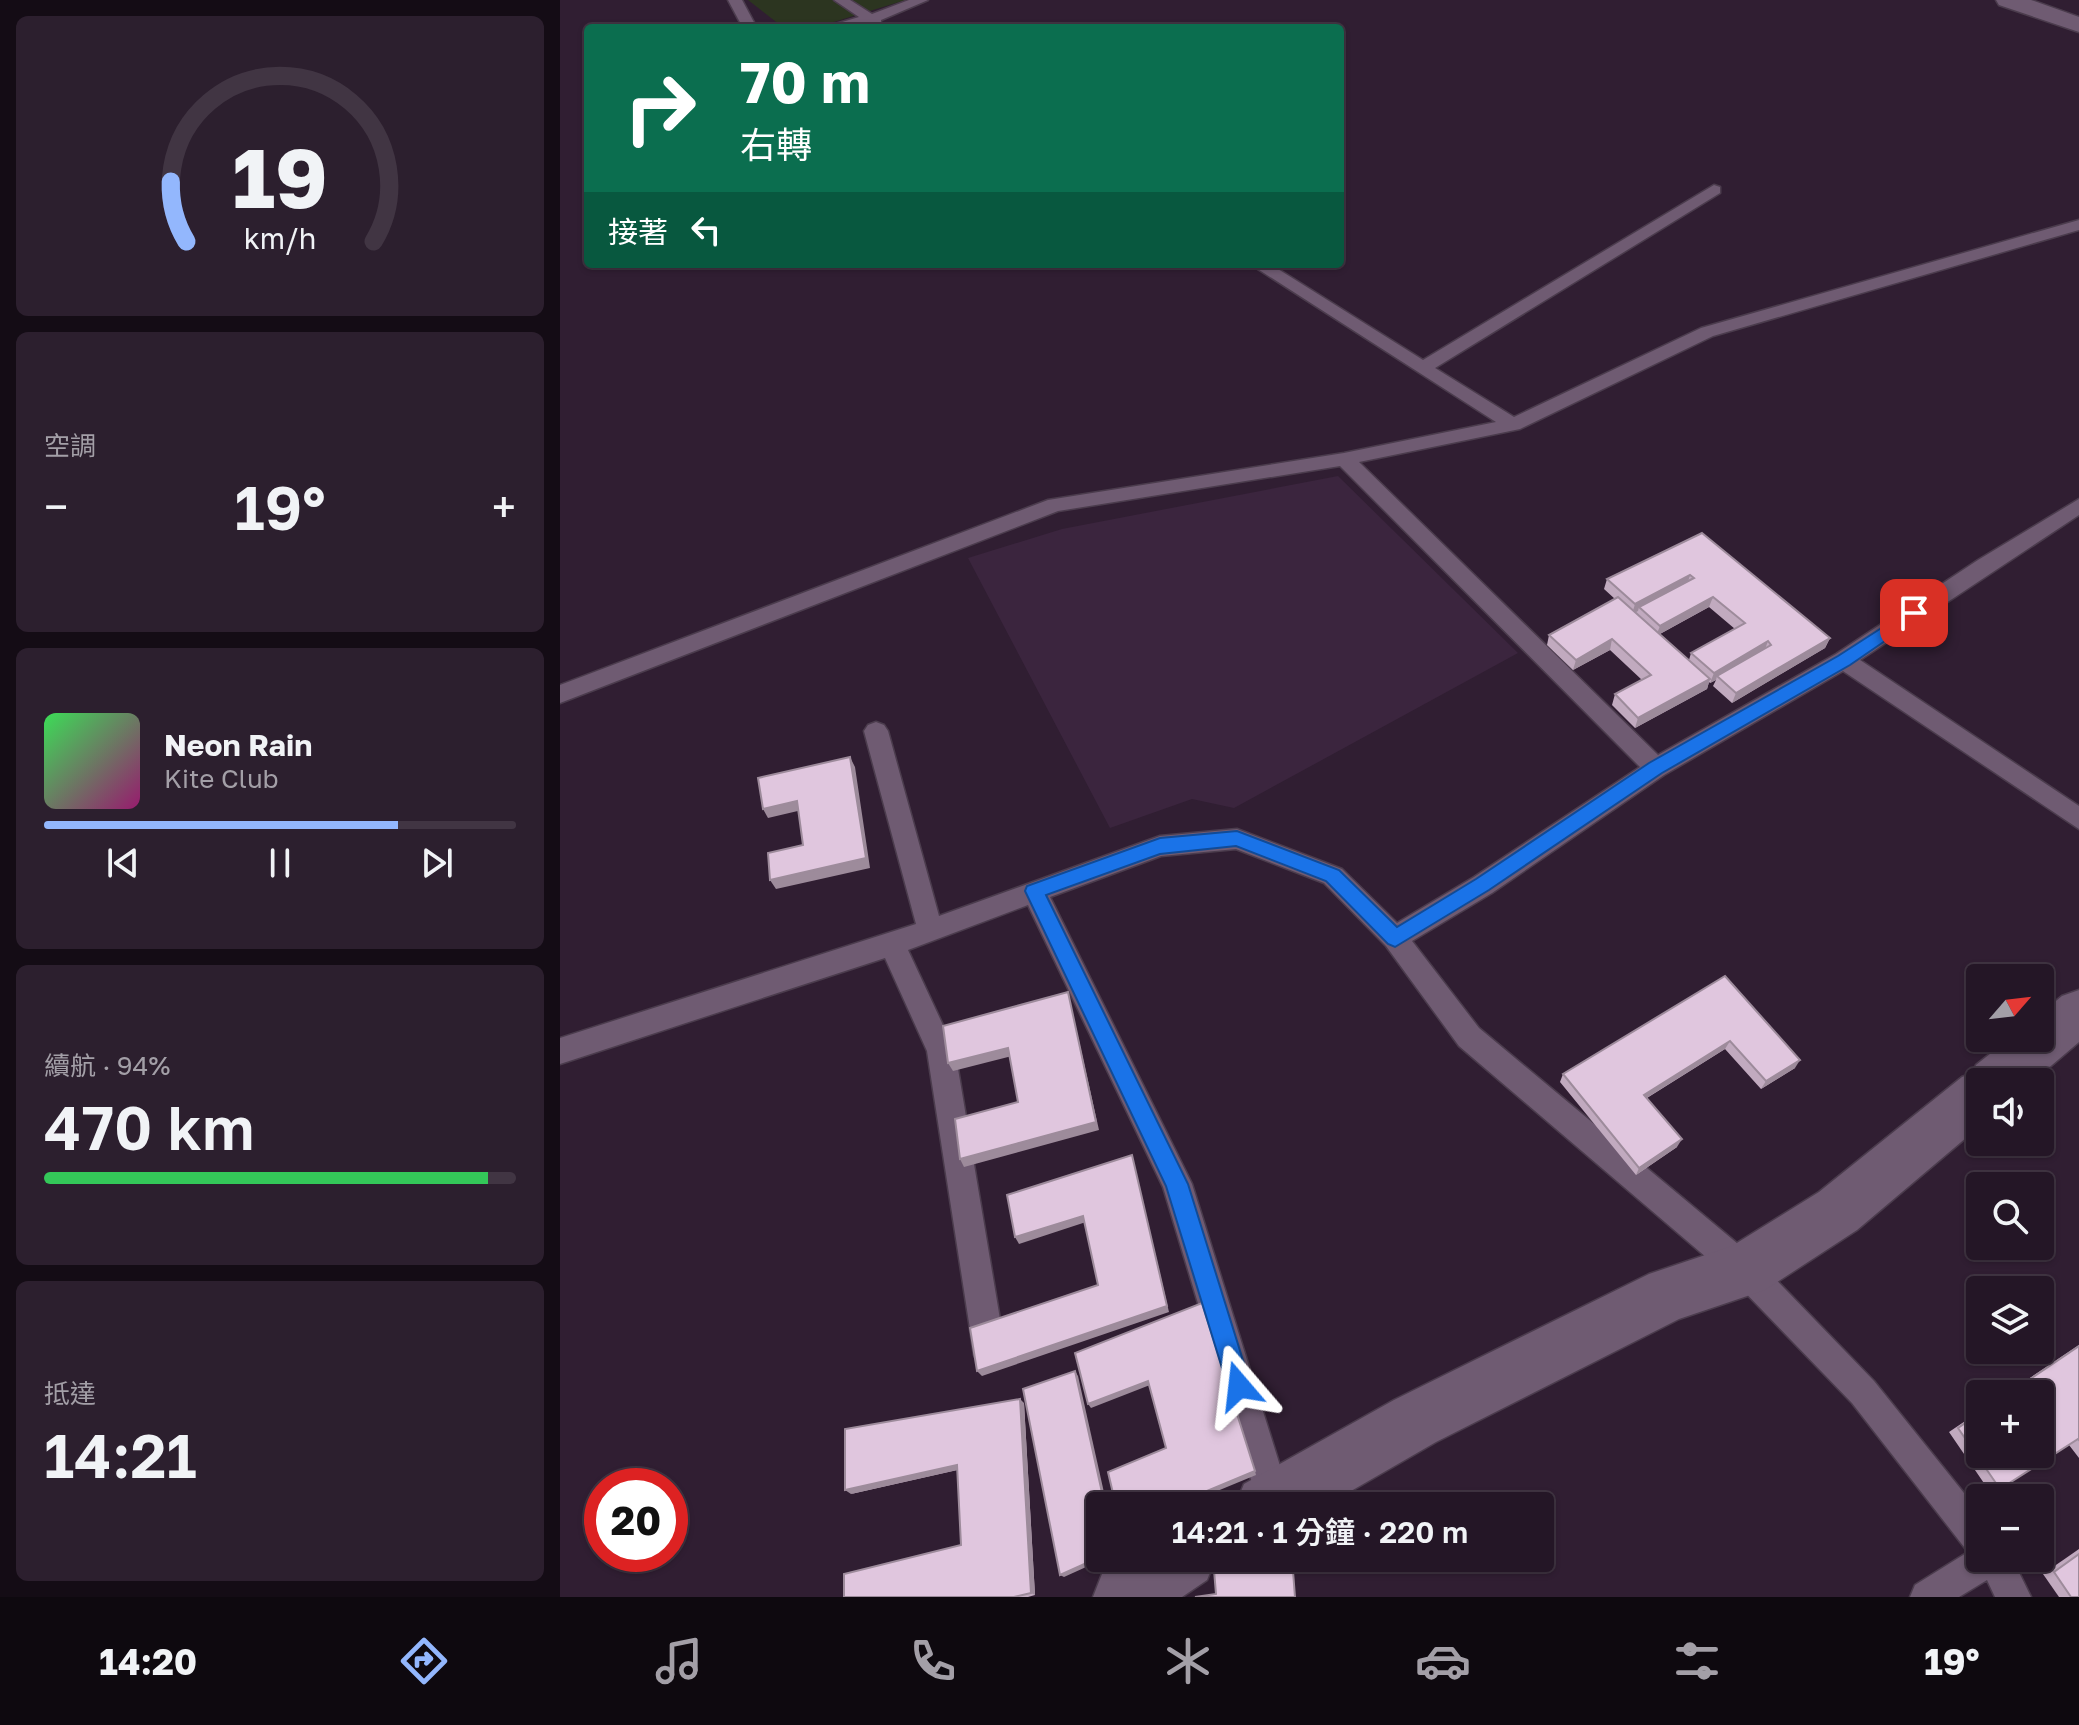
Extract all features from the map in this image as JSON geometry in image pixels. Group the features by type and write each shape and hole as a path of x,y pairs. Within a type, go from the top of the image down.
{"street":[{"path":"2008,0 2079,25"},
{"path":"2011,1068 2079,1012"},
{"path":"1289,1492 1415,1421 1669,1294 1745,1270 1838,1211 1966,1106"},
{"path":"1125,1597 1163,1572"}],"lane":[{"path":"735,0 748,24"},
{"path":"841,0 879,24"},
{"path":"848,24 871,19 921,0"},
{"path":"1422,368 1714,190"},
{"path":"560,694 1055,505 1344,459 1513,425 1707,332 2079,225"},
{"path":"1264,268 1513,425"},
{"path":"1344,459 1656,768"},
{"path":"1395,938 1483,885 1656,768 1844,660 2079,506"},
{"path":"1844,660 2079,819"},
{"path":"876,731 930,929"},
{"path":"560,1051 892,944 1160,846 1237,839 1333,876 1395,938 1469,1037 1745,1270 1863,1392 1966,1522"},
{"path":"1034,891 1177,1184 1267,1492"},
{"path":"892,944 941,1051 990,1358"},
{"path":"1927,1597 1969,1572"},
{"path":"2000,1572 2014,1597"}],"shaded area":[{"path":"1338,476 1518,653 1234,808 1192,799 1110,828 968,558 1062,529"}],"green space":[{"path":"748,0 906,0 827,24 779,24"}],"building":[{"path":"1702,533 1830,638 1736,693 1717,676 1771,645 1768,641 1714,673 1691,653 1745,623 1713,597 1660,626 1639,607 1694,578 1690,575 1635,604 1607,579"},
{"path":"1618,597 1710,679 1638,718 1615,694 1651,675 1612,639 1576,660 1549,635"},
{"path":"850,757 866,858 770,880 768,853 803,845 797,801 763,809 758,778"},
{"path":"1725,976 1800,1060 1766,1081 1730,1041 1644,1095 1682,1139 1639,1168 1563,1074"},
{"path":"1068,992 1096,1122 960,1159 955,1119 1018,1102 1008,1048 948,1063 943,1026"},
{"path":"1132,1155 1167,1306 977,1371 970,1328 1098,1285 1083,1216 1015,1237 1007,1195"},
{"path":"1202,1303 1255,1471 1205,1492 1113,1492 1108,1472 1166,1448 1148,1381 1088,1404 1075,1353"},
{"path":"2079,1346 2079,1440 2054,1454 2054,1380 2029,1380"},
{"path":"1075,1371 1102,1492 1086,1492 1086,1563 1060,1575 1023,1389"},
{"path":"1020,1399 1031,1593 1014,1597 844,1597 844,1574 961,1545 957,1465 845,1490 845,1429"},
{"path":"1966,1423 1966,1440 1958,1428"},
{"path":"1986,1468 2033,1468 2008,1484 1997,1484"},
{"path":"2079,1554 2079,1597 2071,1597 2054,1572"},
{"path":"1214,1572 1293,1572 1295,1597 1195,1597 1216,1594"}],"route":[{"path":"1239,1386 1177,1184 1034,891 1160,846 1237,839 1333,876 1395,938 1483,885 1656,768 1844,660 1914,613"}]}
